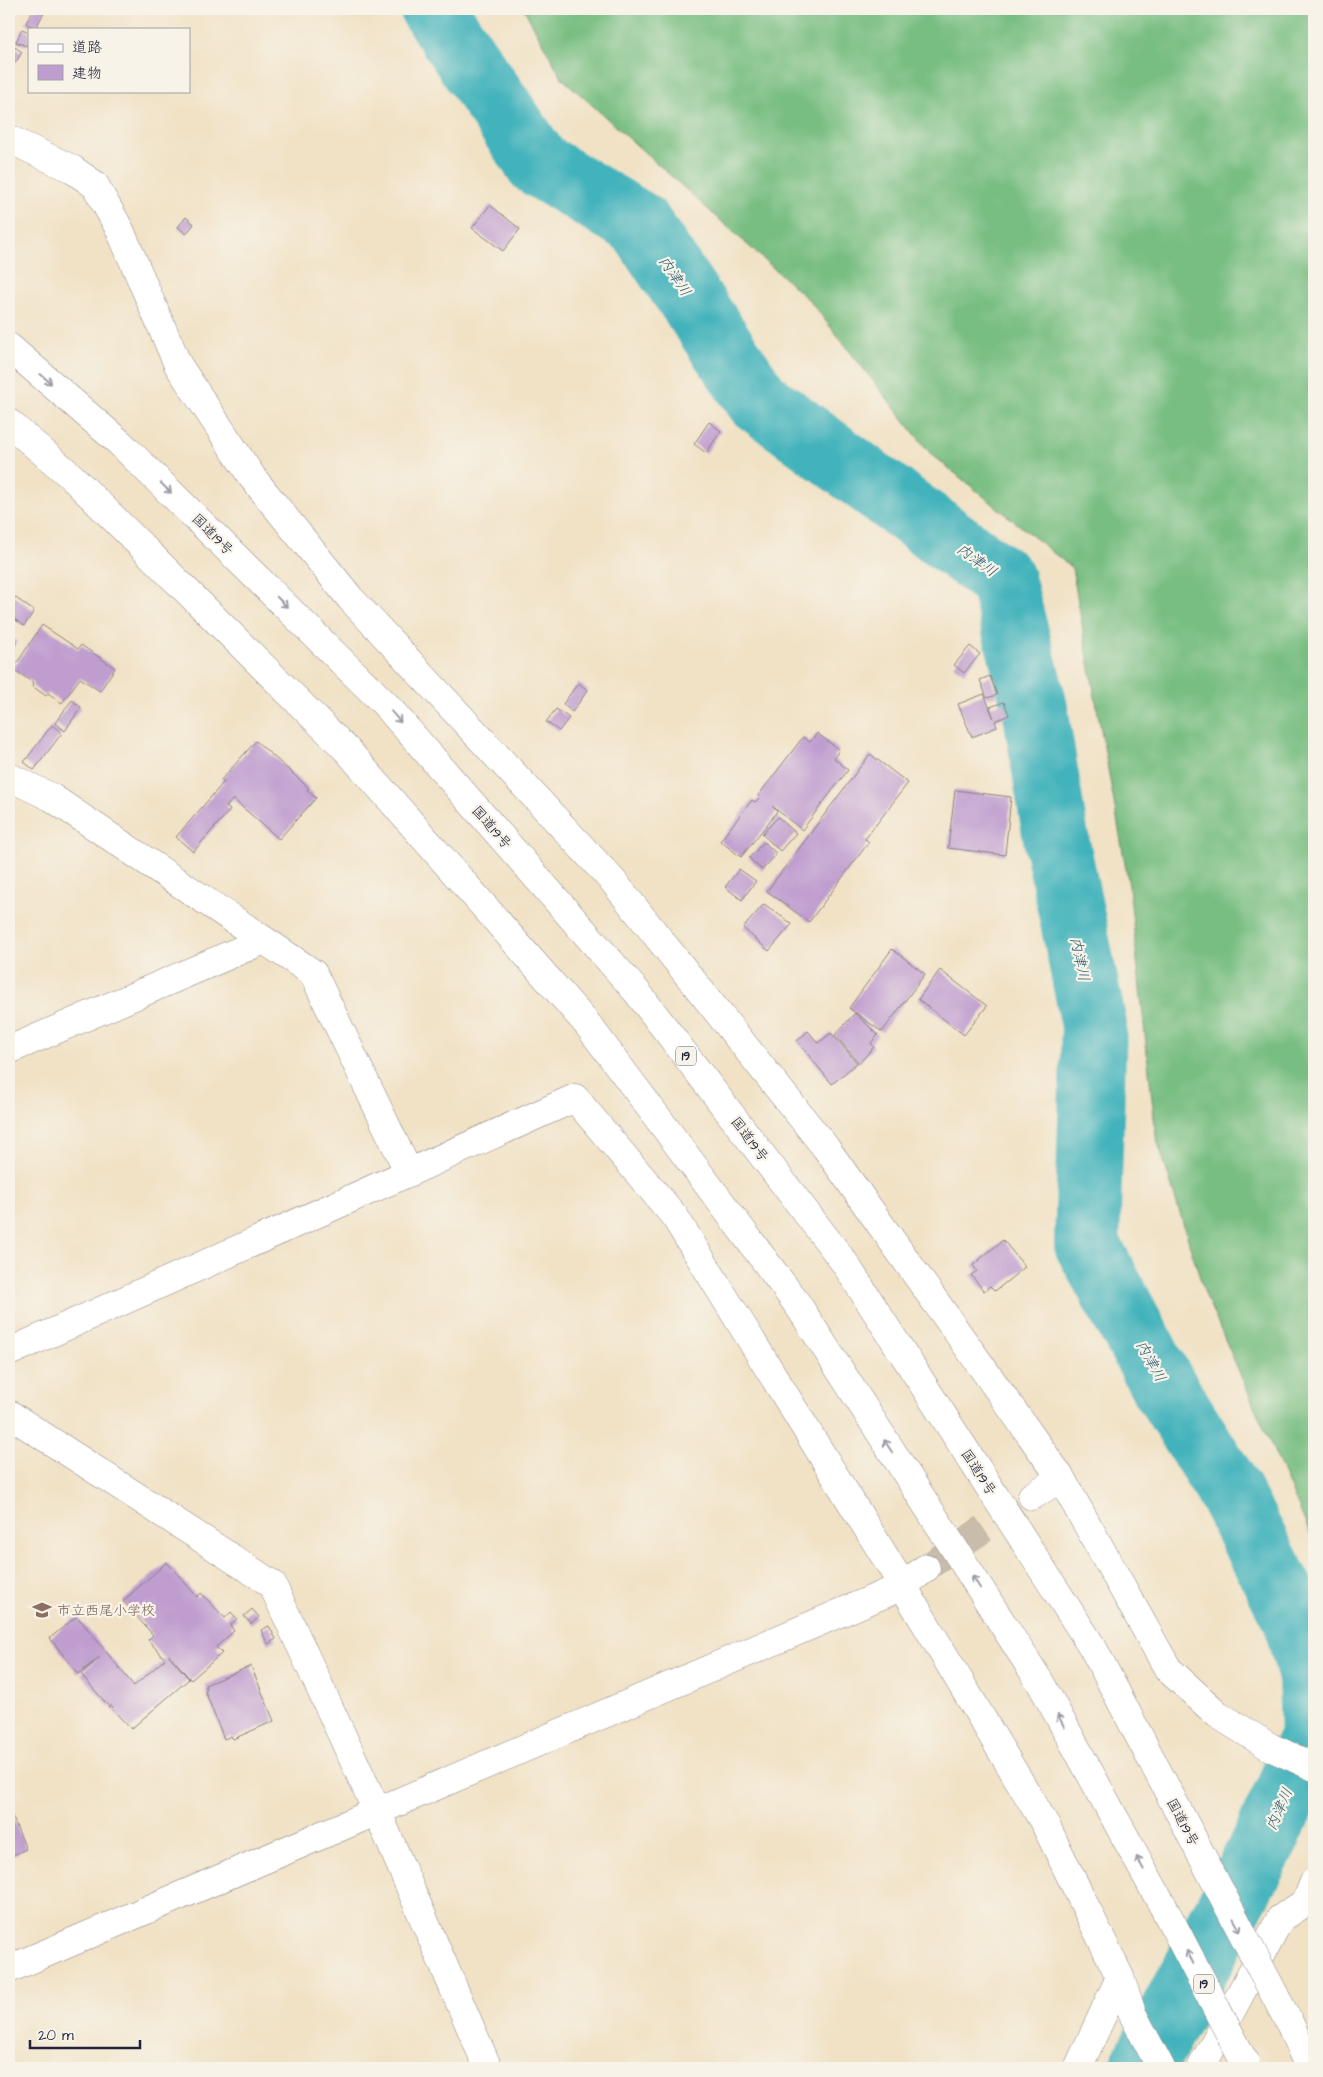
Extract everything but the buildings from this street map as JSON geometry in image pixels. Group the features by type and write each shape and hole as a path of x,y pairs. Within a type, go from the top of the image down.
{"main road":[{"path":"9,140 72,169 95,185 120,230 178,365 252,477 350,598 613,881 826,1148 1061,1478 1168,1669 1217,1714 1270,1746 1314,1767"},
{"name":"国道19号","path":"9,347 120,443 385,704 637,992 844,1262 1093,1648 1292,2028 1309,2068"},
{"name":"19","path":"9,424 72,477 347,750 588,1025 798,1305 1040,1682 1163,1906 1246,2065"},
{"path":"9,777 51,797 313,973 410,1173"},
{"path":"9,1050 264,940"},
{"path":"9,1352 575,1098 674,1218 903,1586 1045,1824 1120,1977 1132,2013 1161,2068"},
{"path":"9,1414 272,1584 378,1810 488,2068"},
{"path":"1032,1496 1061,1478"},
{"path":"9,1969 903,1586 926,1568"},
{"path":"1201,2068 1280,1919 1311,1901"},
{"path":"1078,2068 1120,1977"}],"green space":[{"path":"524,9 1314,9 1314,1542 1205,1294 1156,1136 1129,886 1072,568 930,453 810,301 562,78"}],"waterway":[{"name":"内津川","path":"433,9 538,164 639,224 758,400 1002,579 1035,708 1055,833 1094,1025 1087,1244 1160,1380 1225,1484 1295,1618 1311,1676 1313,1734 1265,1841 1142,2068"}],"tunnel":[{"path":"926,1568 1032,1496"}],"place":[{"name":"市立西尾小学校","path":"42,1610"}]}
